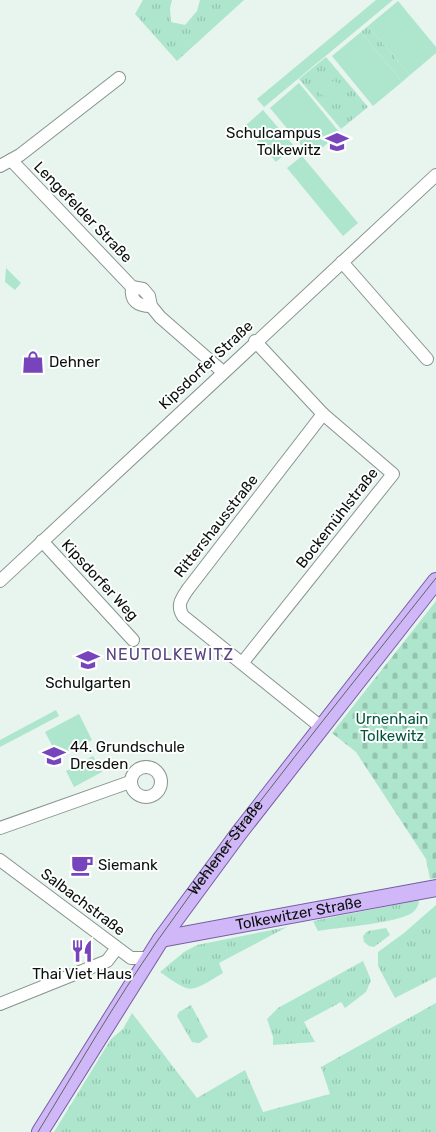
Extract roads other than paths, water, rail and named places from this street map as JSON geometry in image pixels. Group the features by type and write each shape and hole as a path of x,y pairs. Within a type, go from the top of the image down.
{"main road":[{"name":"Wehlener Straße","path":"40,1132 161,939 223,853 436,581"},
{"name":"Tolkewitzer Straße","path":"161,939 436,888"}],"street":[{"path":"6,163 65,122 119,78"},
{"name":"Lengefelder Straße","path":"6,163 132,287 133,299 136,303 151,306 160,317 223,372"},
{"name":"Kipsdorfer Straße","path":"0,581 255,341 436,175"},
{"path":"342,262 427,359"},
{"name":"Bockemühlstraße","path":"243,662 393,474 323,414 255,341"},
{"name":"Rittershausstraße","path":"321,727 243,662 183,616 180,610 180,600 323,414"},
{"name":"Kipsdorfer Weg","path":"42,541 133,640"},
{"path":"0,828 130,782"},
{"name":"Salbachstraße","path":"0,860 131,958 146,958 150,955"},
{"path":"0,1004 107,961 117,948"}],"tram line":[{"path":"38,1132 96,1035 158,940 191,894 294,757 436,578"}],"place":[{"name":"Schulcampus Tolkewitz","path":"337,142"},
{"name":"Dehner","path":"33,362"},
{"name":"Schulgarten","path":"88,660"},
{"name":"44. Grundschule Dresden","path":"54,756"},
{"name":"Siemank","path":"82,865"},
{"name":"Thai Viet Haus","path":"82,951"}],"district":[{"name":"NEUTOLKEWITZ","path":"170,654"}],"park label":[{"name":"Urnenhain Tolkewitz","path":"392,728"}]}
